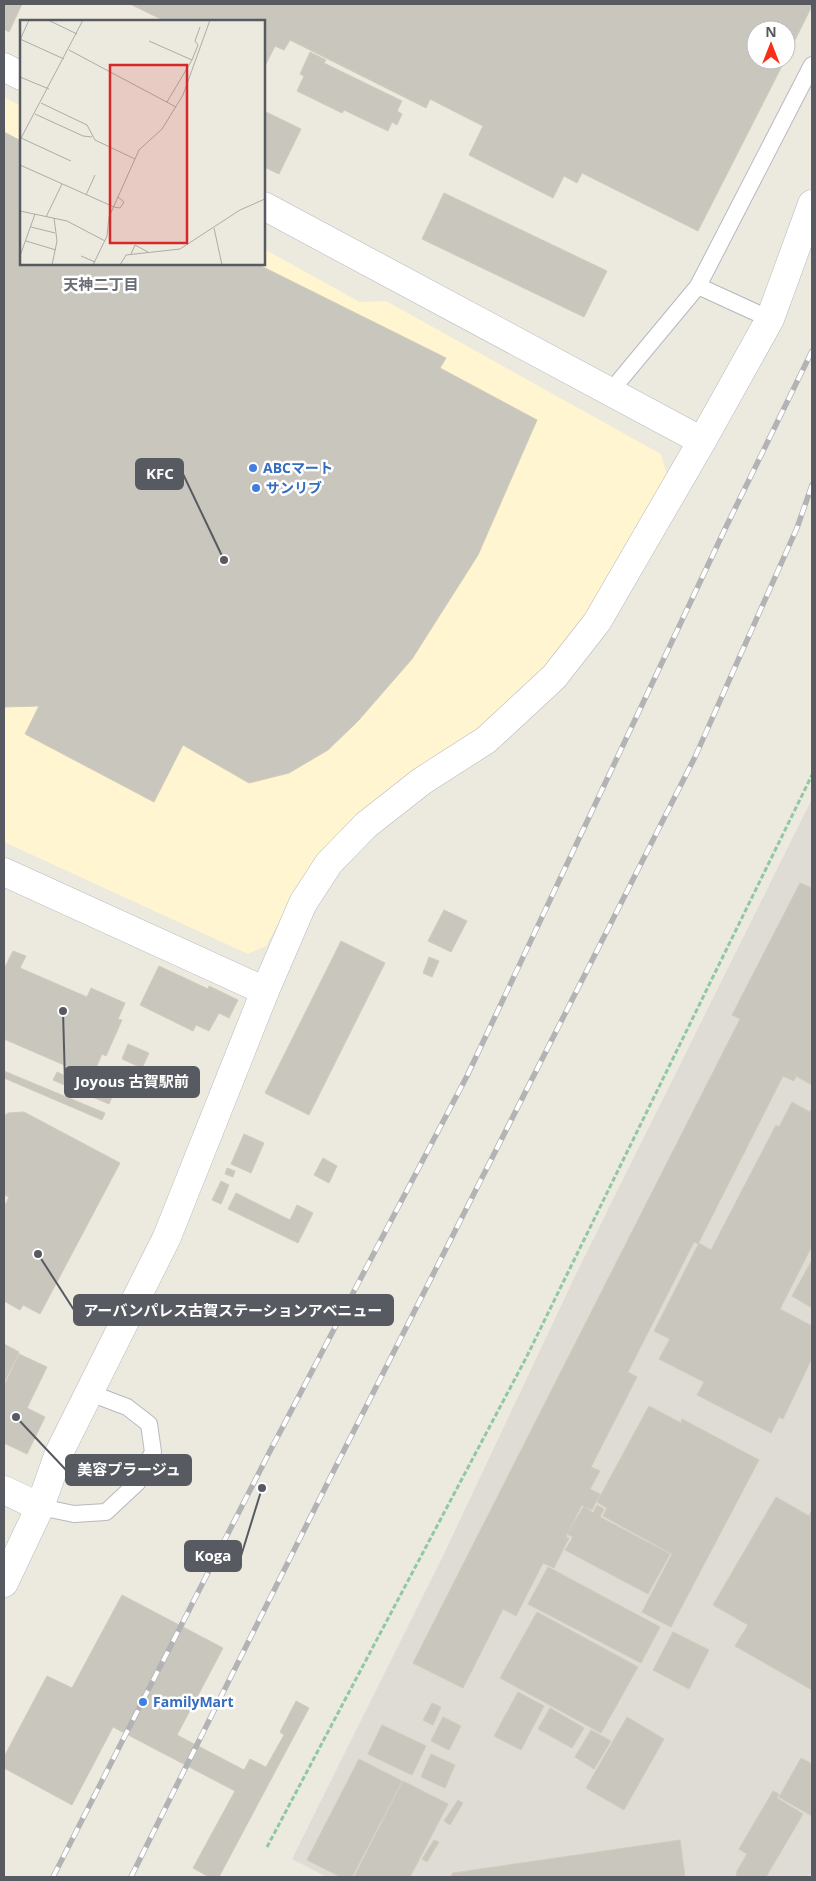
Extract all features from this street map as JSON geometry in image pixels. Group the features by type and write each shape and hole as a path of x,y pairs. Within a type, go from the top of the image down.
{"street":[{"path":"4,67 20,75"},
{"path":"4,1583 40,1506 60,1453 167,1237 265,991 304,903 329,864 366,825 422,781 486,740 559,670 597,622 702,442 770,318 812,204"},
{"path":"265,207 702,442"},
{"path":"4,872 265,991"},
{"path":"4,1490 40,1506"}],"lane":[{"path":"610,392 698,286 812,65"},
{"path":"698,286 770,318"},
{"path":"40,1506 74,1514 106,1512 137,1484 152,1452 149,1424 127,1407 90,1393"}],"path":[{"path":"267,1846 526,1358 812,776"}],"shaded area":[{"name":"サンリブ","path":"4,97 20,105 20,265 265,265 265,250 360,302 386,301 661,454 667,476 584,618 538,677 491,721 377,799 332,844 293,896 266,946 248,954 4,842"},
{"path":"812,799 812,1873 806,1877 327,1877 292,1859 442,1558 577,1272"}],"building":[{"path":"4,4 22,4 9,32 4,29"},
{"path":"130,4 812,4 796,38 796,20 746,20 746,70 780,70 698,231 582,173 577,183 564,176 553,198 469,155 483,126 430,99 426,108 290,40 284,50 275,46 265,66 265,20 163,20"},
{"path":"310,52 326,60 324,63 402,101 397,111 402,114 397,125 392,122 388,131 344,110 342,113 297,91 304,76 300,74"},
{"path":"265,111 301,129 279,174 265,167"},
{"name":"サンリブ","path":"4,132 20,140 20,265 259,265 446,358 440,368 537,420 478,555 412,659 358,721 328,750 289,773 249,783 183,745 154,802 25,734 39,706 4,707"},
{"path":"444,193 607,271 584,317 422,239"},
{"path":"800,883 812,888 812,1085 796,1076 794,1081 783,1076 698,1244 694,1242 628,1372 637,1377 591,1467 600,1471 590,1489 600,1494 592,1510 582,1505 567,1534 566,1537 569,1538 554,1568 543,1563 516,1616 503,1609 463,1688 413,1663 740,1019 732,1015"},
{"path":"444,910 467,921 451,952 428,941"},
{"path":"341,941 385,963 309,1115 265,1093"},
{"path":"13,951 26,956 20,968 87,997 91,988 125,1003 118,1019 122,1020 106,1056 102,1054 92,1077 4,1039 4,967"},
{"path":"429,957 439,961 432,977 423,973"},
{"path":"159,966 208,989 209,986 238,1000 229,1018 219,1013 209,1031 196,1025 193,1031 140,1005"},
{"path":"128,1044 149,1053 142,1068 122,1059"},
{"path":"4,1071 105,1113 102,1120 4,1078"},
{"path":"57,1072 112,1097 109,1104 53,1080"},
{"path":"792,1102 810,1112 812,1107 812,1246 780,1309 812,1326 812,1358 783,1419 779,1417 771,1433 697,1395 704,1382 659,1359 670,1339 654,1331 699,1243 711,1250 776,1125 779,1127"},
{"path":"24,1112 120,1163 40,1314 23,1305 20,1310 4,1301 4,1207 9,1197 4,1195 4,1116 8,1113"},
{"path":"244,1134 264,1143 251,1173 231,1164"},
{"path":"323,1158 337,1166 329,1183 314,1175"},
{"path":"227,1168 235,1171 233,1177 225,1174"},
{"path":"221,1181 229,1185 221,1204 212,1200"},
{"path":"236,1193 290,1220 297,1205 313,1213 298,1243 228,1209"},
{"path":"812,1260 812,1308 792,1296"},
{"path":"4,1344 19,1352 4,1383"},
{"path":"19,1354 47,1367 27,1408 45,1417 27,1454 4,1443 4,1386"},
{"path":"649,1406 681,1423 682,1419 759,1460 671,1627 642,1612 672,1554 603,1516 607,1508 597,1502"},
{"path":"776,1497 809,1516 812,1510 812,1690 735,1646 748,1625 713,1605"},
{"path":"597,1505 604,1509 600,1517 670,1554 648,1594 565,1550 573,1537 567,1534 584,1506 593,1513"},
{"path":"548,1567 660,1627 641,1663 528,1604"},
{"path":"122,1595 223,1648 177,1735 244,1770 250,1759 266,1767 284,1735 280,1732 296,1701 309,1708 219,1877 209,1877 193,1868 235,1791 113,1727 72,1805 4,1768 4,1757 47,1676 72,1688"},
{"path":"537,1612 638,1667 601,1733 500,1678"},
{"path":"673,1632 709,1650 689,1689 653,1670"},
{"path":"518,1692 544,1706 521,1750 494,1736"},
{"path":"432,1703 441,1707 433,1725 423,1720"},
{"path":"550,1708 584,1728 572,1748 538,1729"},
{"path":"443,1717 461,1726 449,1750 431,1741"},
{"path":"627,1717 664,1739 624,1810 586,1788"},
{"path":"382,1725 426,1746 412,1775 368,1754"},
{"path":"591,1730 611,1741 594,1769 575,1757"},
{"path":"431,1754 455,1765 445,1788 421,1777"},
{"path":"801,1758 812,1764 812,1816 779,1797"},
{"path":"359,1759 402,1781 352,1877 341,1877 307,1860"},
{"path":"403,1781 448,1804 410,1877 354,1877"},
{"path":"773,1791 779,1794 777,1798 803,1814 766,1877 736,1877 737,1871 747,1854 739,1849"},
{"path":"458,1800 463,1803 450,1825 444,1821"},
{"path":"434,1840 439,1842 427,1862 422,1859"},
{"path":"680,1840 685,1877 450,1877 453,1873"}],"railway":[{"path":"53,1877 269,1453 467,1076 725,529 812,351"},
{"path":"131,1877 330,1478 695,757 797,528 812,485"}],"place":[{"name":"ABCマート","path":"253,468"},
{"name":"サンリブ","path":"256,488"},
{"name":"KFC","path":"224,560"},
{"name":"Joyous 古賀駅前","path":"63,1011"},
{"name":"アーバンパレス古賀ステーションアベニュー","path":"38,1254"},
{"name":"美容プラージュ","path":"16,1417"},
{"name":"Koga","path":"262,1488"},
{"name":"FamilyMart","path":"143,1702"}],"district":[{"name":"天神二丁目","path":"101,285"}]}
